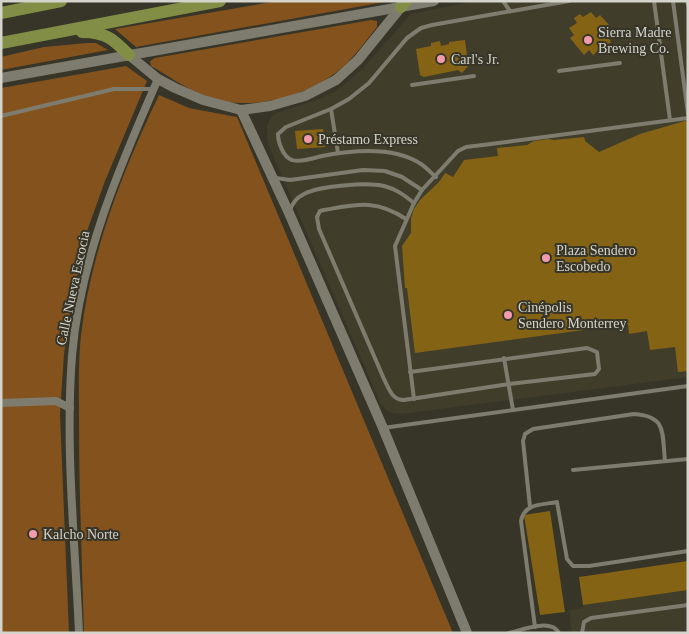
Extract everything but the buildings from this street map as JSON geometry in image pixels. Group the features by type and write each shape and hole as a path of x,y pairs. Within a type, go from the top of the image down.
{"main road":[{"path":"1,13 61,1"},
{"path":"1,43 220,1"},
{"path":"1,5 23,9"},
{"path":"1,18 23,9"},
{"path":"35,37 83,32 103,34 116,41 130,55"}],"street":[{"path":"1,78 404,4 434,1"},
{"path":"130,55 158,79 175,88 203,100 241,110 305,96 336,80 358,60 404,4"},
{"name":"Calle Nueva Escocia","path":"78,633 70,408 72,355 82,290 98,227 124,158 158,79"},
{"path":"241,110 289,213 383,428 467,633"},
{"path":"1,403 56,401 70,408"}],"lane":[{"path":"503,1 510,12"},
{"path":"436,177 421,164 400,156 366,151 338,153 294,161 287,157 278,138 279,132 283,128 331,109 349,99 368,82 407,38 421,28 432,24 569,1"},
{"path":"654,1 670,120"},
{"path":"673,1 688,114"},
{"path":"559,71 620,63"},
{"path":"412,85 474,76"},
{"path":"1,116 114,89 153,89"},
{"path":"331,109 338,153"},
{"path":"414,398 394,250 396,240 422,190 458,151 466,147 688,118"},
{"path":"271,174 278,179 285,180 363,170 386,171 402,177 422,190"},
{"path":"289,213 294,202 310,191 349,186 372,185 387,187 401,193 414,203"},
{"path":"406,219 381,206 364,204 324,210 318,214 317,221 390,392 400,400 595,374 599,370 598,354 592,349 582,348 410,372"},
{"path":"504,358 513,410"},
{"path":"383,428 688,386"},
{"path":"530,507 522,441 525,434 534,429 634,414 644,415 656,419 662,430 665,461"},
{"path":"573,470 688,459"},
{"path":"535,627 521,521 523,513 530,507 557,502 566,555 568,561 573,566 589,566 688,551"},
{"path":"582,633 584,622 590,618 688,605"},
{"path":"510,633 535,627 552,626 559,633"}],"shaded area":[{"path":"278,1 390,1 136,47 115,29"},
{"path":"475,1 688,1 688,377 401,414 389,412 381,404 269,146 267,126 272,116 277,113 319,99 334,92 347,82 365,66 411,14"},
{"path":"371,20 377,21 377,27 347,63 317,85 280,99 241,103 205,96 151,66 150,61 155,58"},
{"path":"96,43 108,50 1,70 1,57 44,47"},
{"path":"126,66 147,81 105,181 86,234 72,301 64,354 60,414 69,633 1,633 1,88"},
{"path":"159,95 189,108 237,117 453,633 84,633 79,448 81,335 92,273 110,212 133,152"},
{"path":"688,590 688,633 572,633 569,610 583,608 583,605"}],"place":[{"name":"Sierra Madre Brewing Co.","path":"588,40"},
{"name":"Carl's Jr.","path":"441,59"},
{"name":"Préstamo Express","path":"308,139"},
{"name":"Plaza Sendero Escobedo","path":"546,258"},
{"name":"Cinépolis Sendero Monterrey","path":"508,315"},
{"name":"Kalcho Norte","path":"33,534"}]}
